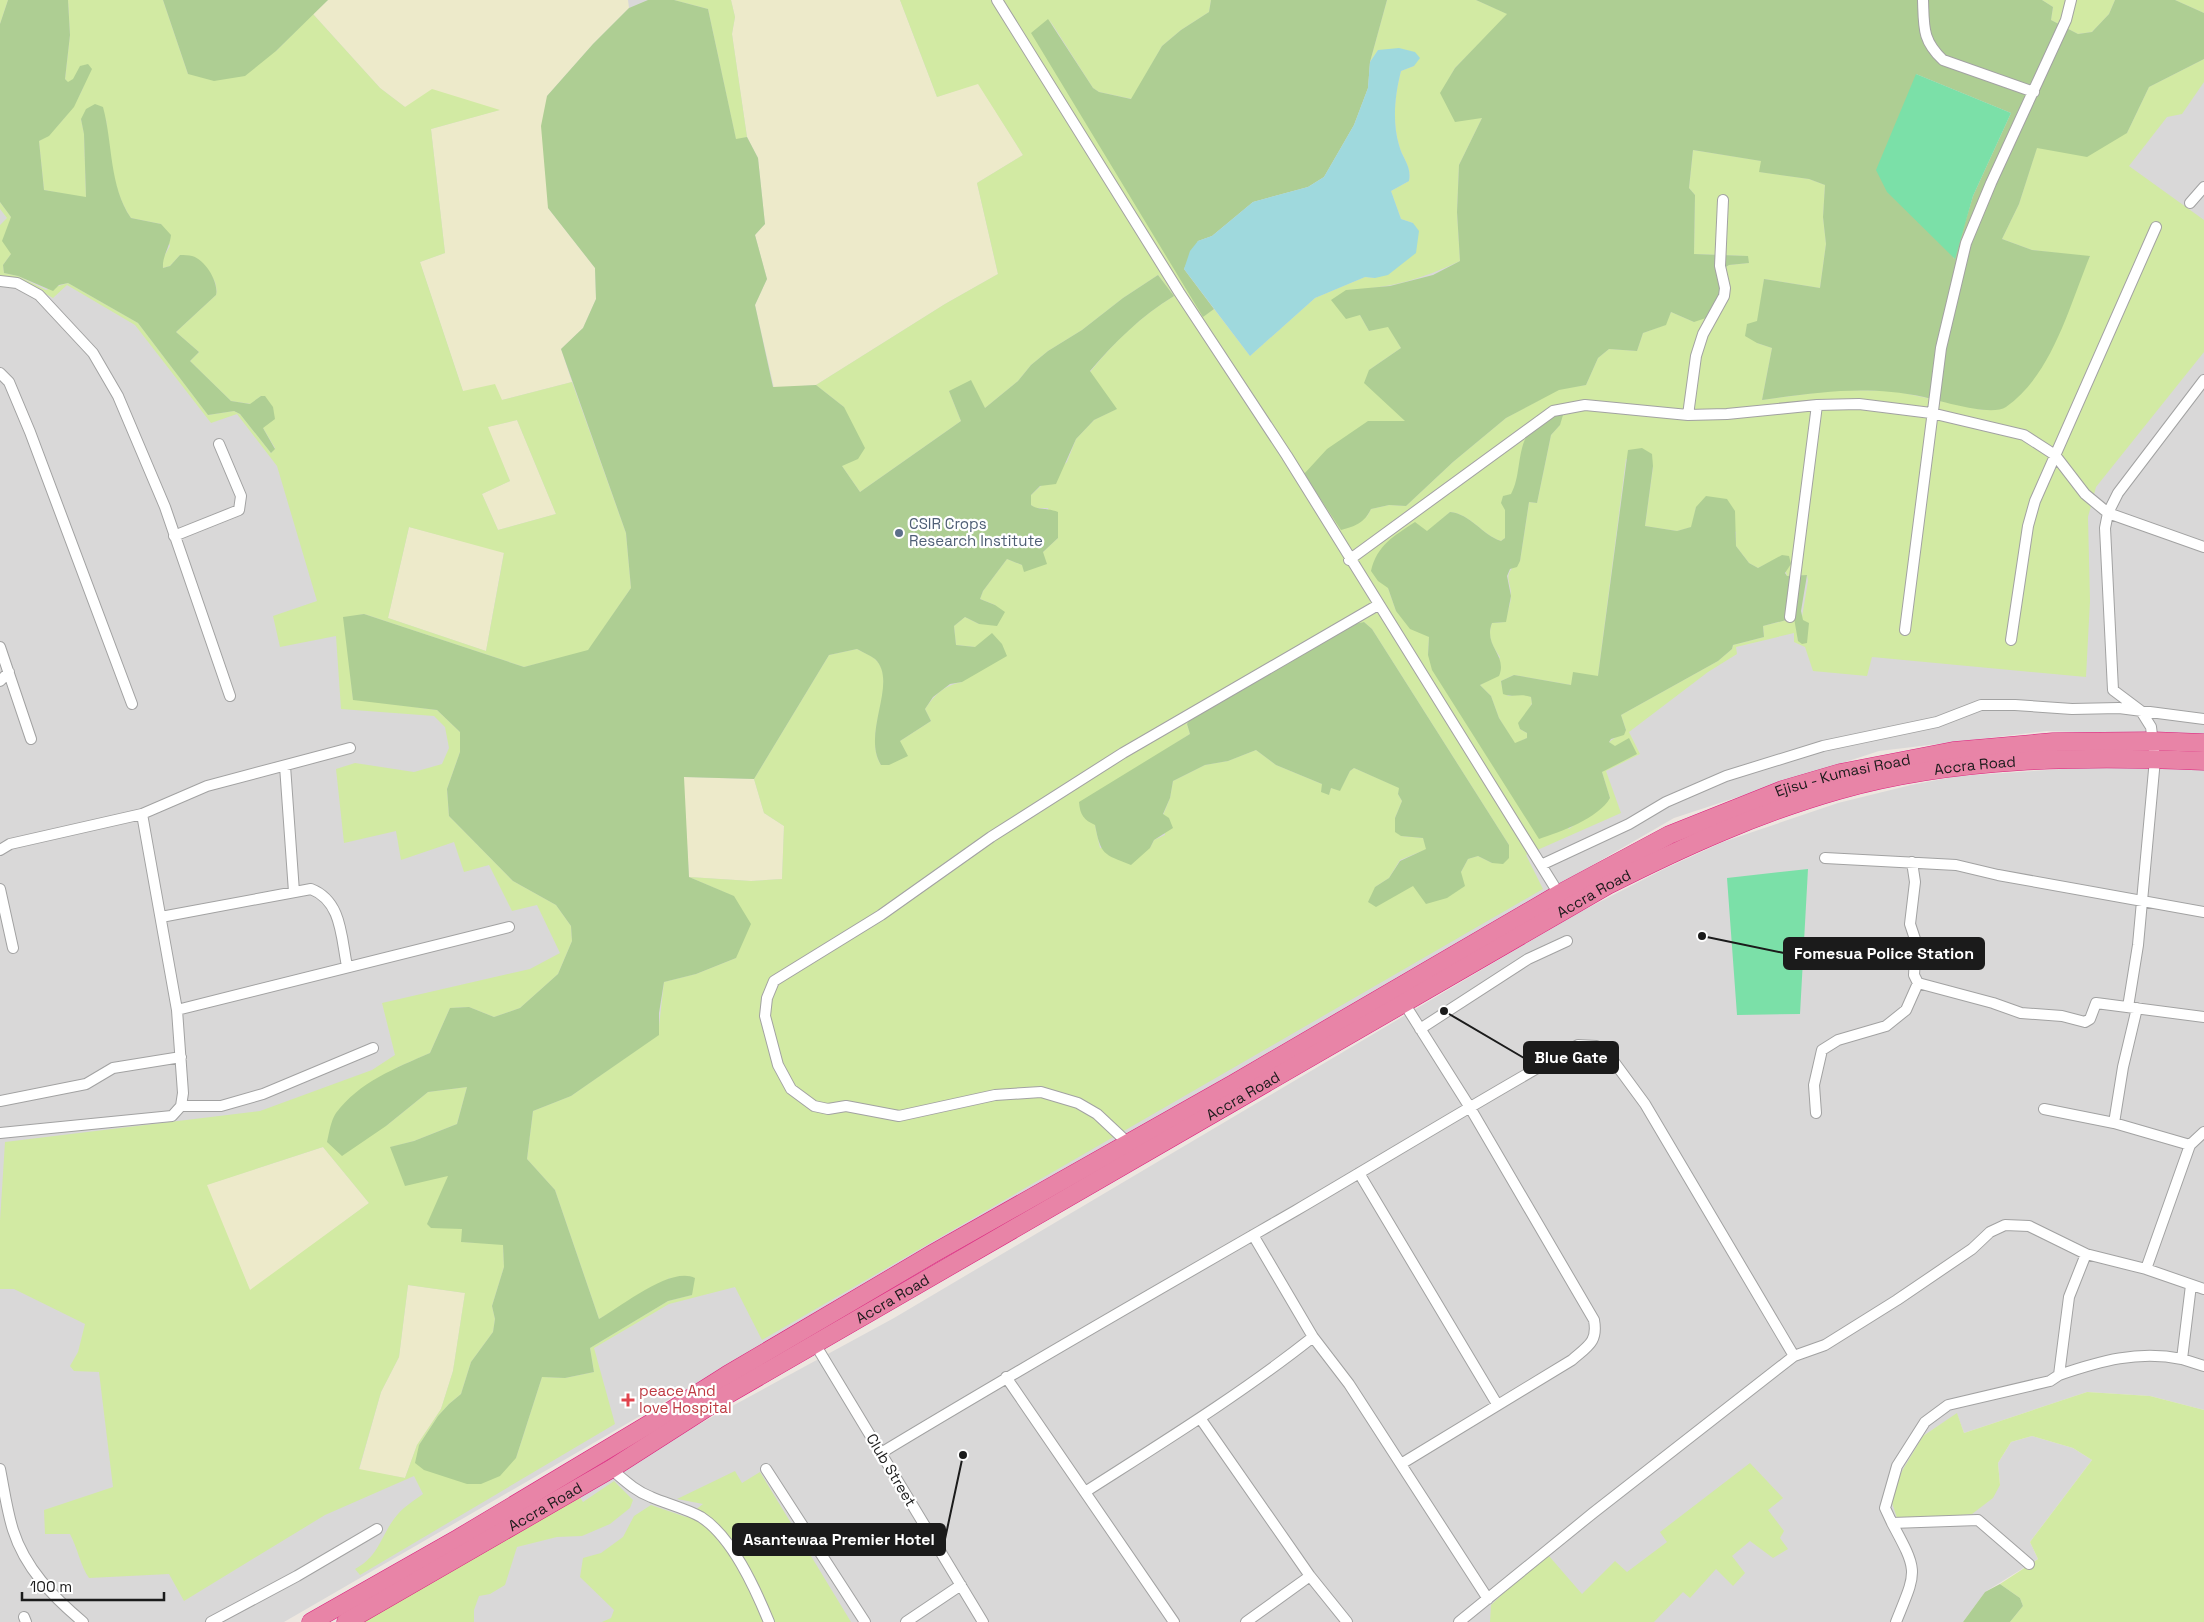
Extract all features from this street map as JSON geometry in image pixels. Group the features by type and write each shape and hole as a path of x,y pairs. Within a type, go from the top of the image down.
{"highway":[{"name":"Ejisu - Kumasi Road","path":"1614,864 1668,835 1710,817 1782,790 1840,773 1943,753 2002,746 2154,741 2204,743"},
{"name":"Accra Road","path":"346,1622 610,1468 725,1396 1404,1002 1608,885 1669,854 1751,819 1791,805 1874,782 1965,766 2009,762 2156,759 2204,761"},
{"name":"Accra Road","path":"311,1622 535,1493 727,1375 934,1253 1614,864"}],"street":[{"path":"997,0 1179,292 1287,456 1349,560 1559,894"},
{"path":"1924,0 1925,36 1931,49 1942,60 2034,92"},
{"path":"1905,630 1940,348 1966,243 1991,183 2066,20 2071,0"},
{"path":"2190,203 2204,187"},
{"path":"1688,414 1696,356 1703,334 1724,296 1725,288 1720,266 1723,200"},
{"path":"2011,640 2028,526 2035,501 2156,227"},
{"path":"0,281 17,283 39,295 93,354 118,396 174,536 230,696"},
{"path":"0,373 9,382 30,432 132,704"},
{"path":"2114,1123 2132,1007 2156,759 2151,726 2141,711 2113,690 2106,528 2108,514 2118,493 2204,380"},
{"path":"1349,560 1553,411 1585,405 1688,414 1727,414 1859,404 1931,413 2024,435 2055,455 2085,494 2108,514 2204,547"},
{"path":"1790,618 1817,406"},
{"path":"174,536 240,510 241,496 219,444"},
{"path":"1128,1143 1097,1114 1078,1103 1041,1092 995,1095 899,1116 846,1106 828,1110 814,1106 790,1089 778,1065 765,1016 767,998 774,981 881,915 1008,826 1123,753 1378,606"},
{"path":"0,647 31,739"},
{"path":"0,681 9,672"},
{"path":"1541,865 1629,824 1666,802 1726,776 1823,746 1937,722 1981,705 2072,709 2119,708 2204,718"},
{"path":"0,850 10,844 142,814 190,792 350,748"},
{"path":"285,766 294,892"},
{"path":"0,1138 0,1132 172,1116 182,1106 183,1093 177,1010 142,814"},
{"path":"1825,858 1956,865 2204,912"},
{"path":"1912,862 1915,882 1910,924 1916,942 1914,975 1918,983 1993,1003 2021,1013 2062,1016 2085,1022 2090,1019 2096,1004 2204,1016"},
{"path":"161,917 311,889 323,894 335,909 347,966"},
{"path":"0,890 13,948"},
{"path":"177,1010 509,927"},
{"path":"1420,1029 1528,960 1567,941"},
{"path":"1816,1113 1814,1086 1822,1050 1838,1040 1886,1026 1906,1010 1918,983"},
{"path":"1401,1464 1572,1360 1592,1342 1597,1333 1594,1320 1469,1106 1404,1002"},
{"path":"881,1453 1006,1377 1360,1173 1469,1106 1578,1045 1596,1046 1609,1055 1645,1104 1794,1356"},
{"path":"182,1106 220,1106 275,1090 373,1048"},
{"path":"0,1100 86,1084 113,1068 181,1057"},
{"path":"2044,1109 2114,1123 2190,1145"},
{"path":"2146,1269 2190,1145 2204,1132"},
{"path":"1360,1173 1497,1404"},
{"path":"1465,1620 1593,1512 1794,1356 1825,1345 1897,1300 1972,1249 1990,1232 2005,1225 2029,1226 2086,1254 2146,1269 2204,1289"},
{"path":"1253,1235 1313,1337 1348,1384 1488,1599"},
{"path":"2059,1375 2069,1297 2086,1254"},
{"path":"2182,1359 2191,1285"},
{"path":"1085,1492 1200,1418 1278,1364 1313,1337"},
{"name":"Club Street","path":"815,1344 983,1622"},
{"path":"1896,1622 1914,1580 1911,1559 1885,1508 1897,1466 1925,1422 1948,1405 2050,1381 2059,1375 2114,1358 2143,1354 2182,1359 2204,1366"},
{"path":"1006,1377 1174,1622"},
{"path":"1200,1418 1310,1576 1347,1622"},
{"path":"610,1468 632,1487 650,1497 686,1510 701,1518 718,1531 759,1598 769,1622"},
{"path":"0,1469 12,1529 22,1553 34,1573 68,1610 83,1622"},
{"path":"766,1469 865,1622"},
{"path":"1892,1523 1978,1520 2029,1564"},
{"path":"211,1622 297,1576 377,1529"},
{"path":"1246,1622 1310,1576"},
{"path":"906,1622 961,1585"}],"shaded area":[{"path":"0,0 2204,0 2204,736 2047,731 1879,751 1674,818 284,1622 0,1622"},
{"path":"328,0 628,0 629,8 593,44 547,96 548,208 595,268 596,299 583,328 561,349 572,382 502,400 463,391 420,262 445,253 431,129 499,110 405,107 380,88 313,14"},
{"path":"731,0 900,0 937,97 978,83 1023,155 977,183 998,274 945,304 816,385 774,388 755,305 767,279 755,235 765,224 758,158 747,137 732,34 735,17"},
{"path":"517,420 556,514 498,530 482,494 510,481 487,427"},
{"path":"409,527 504,552 486,651 388,618"},
{"path":"2093,767 2204,770 2204,1410 2150,1396 2087,1392 1964,1433 1957,1414 1923,1436 2000,1485 1998,1463 2011,1442 2032,1436 2073,1448 2092,1460 2030,1542 2038,1559 1985,1592 1963,1622 354,1622 578,1490 894,1318 1576,914 1664,869 1723,842 1838,803 1911,785 1958,776"},
{"path":"683,777 754,779 764,813 784,826 782,879 751,881 689,877"},
{"path":"323,1147 369,1203 250,1291 206,1185"},
{"path":"408,1285 465,1293 453,1371 441,1409 417,1445 405,1478 359,1470 381,1392 399,1357"}],"green space":[{"path":"0,0 8,0 0,24"},
{"path":"8,0 68,0 70,35 65,79 68,82 73,79 80,66 88,64 92,69 74,107 49,136 39,141 44,190 86,197 84,134 81,119 86,109 95,104 103,107 115,179 124,206 131,218 161,224 171,235 163,268 170,266 180,255 188,255 202,262 213,278 216,295 176,332 199,352 190,361 231,401 250,404 261,396 265,396 273,407 275,419 263,428 275,449 271,453 240,414 234,411 208,415 138,323 68,283 59,285 53,291 18,276 4,273 3,265 11,254 2,241 11,217 0,202 0,24"},
{"path":"68,0 163,0 188,74 276,51 313,14 380,88 405,107 432,89 500,110 431,129 445,253 420,262 463,391 495,384 502,400 572,382 626,533 631,588 588,651 524,667 364,614 344,618 353,699 437,710 460,732 460,752 447,789 449,816 513,881 556,905 571,926 572,941 558,974 520,1008 494,1017 469,1007 450,1008 430,1053 396,1068 386,1126 428,1092 467,1087 457,1124 414,1141 391,1147 449,1176 440,1196 462,1229 462,1242 503,1244 504,1267 492,1306 495,1319 493,1332 471,1362 461,1394 438,1416 419,1445 516,1458 542,1377 565,1378 594,1372 590,1348 668,1301 692,1295 670,1278 599,1319 555,1190 527,1159 533,1111 571,1096 658,1035 664,982 696,974 736,958 733,896 689,877 751,881 782,879 784,826 764,813 754,779 829,655 857,649 875,659 882,669 884,681 883,694 875,738 876,752 881,765 889,765 900,741 931,721 925,709 933,699 950,685 962,682 975,647 956,645 954,626 965,617 979,624 995,605 980,599 983,591 1007,559 1022,565 1043,552 1058,538 1048,508 1035,508 1031,505 1031,495 1067,462 1076,439 1094,420 1116,409 1090,372 1129,330 1150,312 1174,296 1158,275 1123,298 1082,330 1048,351 1031,365 1018,381 985,408 949,391 961,421 860,492 842,466 844,407 816,385 945,304 998,274 977,183 1023,155 978,84 937,97 900,0 1211,0 1209,12 1181,30 1162,46 1132,99 1099,92 1093,88 1049,19 1179,276 1203,316 1214,309 1250,356 1315,298 1365,277 1375,278 1413,223 1401,219 1391,191 1409,181 1410,176 1408,166 1400,150 1395,108 1401,71 1414,66 1378,50 1370,62 1387,0 1476,0 1508,14 1455,68 1441,93 1446,102 1482,118 1459,165 1457,212 1460,261 1404,282 1376,288 1346,290 1369,331 1388,326 1401,348 1369,370 1406,422 1366,519 1371,509 1389,505 1406,506 1453,462 1506,418 1559,389 1586,385 1598,358 1609,349 1637,351 1643,333 1665,325 1671,312 1694,322 1718,272 1729,265 1749,263 1747,256 1694,254 1695,195 1689,188 1693,150 1762,161 1760,172 1809,179 1825,185 1823,217 1826,244 1820,288 1764,279 1757,343 1772,348 1762,400 1837,390 1894,391 1983,410 2090,257 2032,250 2002,239 2019,204 2037,147 2127,133 2149,87 2204,59 2204,82 2182,114 2167,117 2129,166 2204,220 2204,352 2096,487 2088,517 2090,601 2086,677 1872,657 1867,676 1813,671 1805,647 1794,642 1794,633 1736,647 1737,654 1708,672 1629,732 1640,754 1606,771 1621,813 1526,855 1543,889 762,1340 735,1287 669,1304 594,1348 615,1424 360,1575 355,1569 364,1563 376,1550 392,1521 423,1494 414,1476 325,1515 184,1601 169,1574 89,1578 83,1568 70,1534 45,1534 44,1510 113,1487 99,1372 74,1371 70,1366 78,1352 85,1324 14,1289 0,1289 0,1221 5,1142 260,1111 372,1070 395,1055 382,1003 530,969 560,953 537,905 512,911 489,865 464,872 454,842 401,860 396,831 344,843 336,769 355,763 414,772 442,764 449,748 445,727 434,716 341,709 336,636 280,647 273,616 317,601 277,466 237,414 211,423 135,325 67,285 53,298 19,279 0,277 0,225 7,218 0,209 0,202 11,217 11,254 3,265 4,273 18,276 46,290 68,283 138,323 208,415 234,411 240,414 271,453 275,448 263,428 261,396 251,404 231,401 190,361 199,352 176,332 216,295 214,281 206,270 180,255 170,266 163,268 162,260 170,246 161,224 131,218 125,207 112,170 106,119 81,119 84,133 86,198 44,190 39,141 46,137 66,116 84,85 73,80 68,83 65,79 70,35","holes":["517,420 556,514 498,530 482,494 510,481 488,427","1560,425 1551,435 1537,503 1529,502 1520,561 1510,571 1508,578 1511,598 1505,622 1492,623 1491,641 1500,657 1489,680 1480,685 1491,696 1499,718 1515,744 1527,738 1527,733 1520,729 1532,703 1531,697 1524,694 1508,696 1502,687 1501,681 1514,675 1571,685 1598,676 1626,459 1653,467 1645,526 1677,531 1692,527 1696,507 1736,532 1736,546 1749,563 1758,568 1782,556 1787,576 1807,575 1808,581 1798,641 1795,618 1763,626 1764,637 1733,645 1732,649 1718,661 1621,715 1626,730 1609,742 1615,747 1621,743 1602,772 1610,798 1569,829 1428,655 1429,637 1396,611 1388,588 1427,532 1450,512 1470,520 1494,538 1501,541 1505,538 1505,510 1516,485 1523,445","409,527 504,553 486,651 388,618","1364,622 1372,629 1509,845 1492,863 1478,856 1468,859 1461,872 1414,886 1375,887 1389,878 1400,860 1427,849 1423,838 1401,836 1395,818 1402,801 1398,794 1400,788 1354,768 1350,771 1340,790 1331,788 1329,794 1322,784 1276,765 1256,750 1228,761 1205,765 1173,781 1170,798 1163,815 1165,835 1154,840 1150,848 1100,848 1095,825 1140,766 1190,734 1187,724","323,1147 369,1203 250,1290 207,1185","408,1285 465,1293 453,1371 441,1409 417,1445 405,1478 359,1469 381,1392 399,1357"]},
{"path":"163,0 328,0 276,51 245,76 214,81 188,74"},
{"path":"648,0 674,0 708,9 736,139 747,137 758,158 765,224 755,235 767,279 755,305 773,387 816,385 844,407 865,448 858,459 842,466 860,492 961,421 949,391 971,380 985,408 1018,381 1031,365 1048,351 1082,330 1123,298 1158,275 1174,296 1150,312 1129,330 1090,371 1117,409 1094,420 1076,439 1056,484 1040,486 1031,495 1031,505 1036,508 1058,512 1058,538 1043,552 1047,564 1024,572 1022,565 1007,559 983,591 980,599 995,605 1005,612 997,626 979,624 965,617 954,626 956,645 975,647 992,633 1002,644 1007,656 962,682 950,684 933,697 925,709 931,721 900,741 908,756 889,765 881,765 876,752 875,738 882,694 883,681 881,669 875,659 857,649 829,655 754,779 684,777 689,877 734,896 751,924 736,958 696,974 664,982 659,1013 659,1035 571,1096 533,1111 527,1159 555,1190 599,1319 646,1290 673,1278 685,1276 695,1278 692,1295 668,1301 590,1348 594,1372 565,1378 542,1377 516,1458 500,1476 481,1484 467,1484 424,1470 415,1463 419,1445 438,1416 461,1394 471,1362 493,1332 495,1319 492,1306 504,1267 503,1245 461,1242 462,1229 431,1228 427,1224 448,1176 405,1186 390,1147 414,1141 457,1124 467,1087 428,1092 386,1126 342,1156 327,1142 334,1116 345,1102 379,1077 430,1053 450,1008 469,1007 494,1017 520,1008 558,974 572,941 571,926 556,905 513,881 449,816 447,789 460,752 460,732 437,710 353,700 343,617 364,614 524,667 588,650 631,588 626,533 561,349 583,328 596,299 595,268 548,208 541,126 547,96 593,44 629,8"},
{"path":"674,0 731,0 735,17 732,34 747,137 736,140 708,9"},
{"path":"1211,0 1387,0 1370,62 1368,88 1354,125 1324,177 1308,187 1253,202 1212,236 1198,241 1184,269 1214,309 1203,317 1031,33 1048,19 1093,88 1099,92 1131,99 1162,46 1181,30 1209,12"},
{"path":"1476,0 2042,0 2053,7 2051,20 2078,34 2092,32 2109,14 2115,0 2175,0 2204,13 2204,59 2149,87 2127,133 2087,157 2037,148 2019,204 2002,239 2032,250 2090,256 2066,318 2047,359 2036,377 2006,407 1999,410 1978,409 1903,393 1882,391 1824,392 1762,400 1772,348 1757,343 1745,336 1747,324 1757,321 1764,279 1820,288 1826,244 1823,217 1825,185 1809,179 1759,172 1761,161 1693,150 1689,188 1695,195 1694,254 1748,256 1749,263 1729,265 1718,272 1720,294 1709,317 1694,322 1671,312 1666,325 1643,333 1637,351 1609,349 1598,358 1586,385 1559,390 1506,418 1453,462 1406,506 1389,505 1371,509 1359,523 1341,530 1304,474 1327,449 1368,421 1405,421 1364,383 1369,370 1401,348 1388,327 1369,331 1360,315 1346,319 1331,300 1346,290 1390,286 1433,275 1460,261 1457,212 1459,165 1482,118 1455,122 1440,93 1455,68 1507,14","holes":["1916,74 2011,113 1973,196 1954,259"]},
{"path":"2042,0 2115,0 2109,14 2092,32 2078,34 2051,20 2053,7"},
{"path":"2175,0 2204,0 2204,13"},
{"path":"1916,74 2011,113 1973,196 1955,259 1887,192 1876,170"},
{"path":"1559,412 1563,415 1560,425 1551,435 1537,503 1529,502 1520,561 1517,567 1510,569 1507,576 1511,596 1506,622 1492,623 1490,631 1500,662 1499,676 1480,685 1491,696 1499,718 1515,743 1527,738 1527,733 1520,729 1518,723 1532,704 1531,697 1503,694 1501,681 1514,675 1571,685 1573,672 1598,676 1628,450 1642,448 1652,454 1653,466 1645,526 1677,531 1691,527 1696,507 1706,496 1727,499 1735,511 1736,546 1749,563 1758,568 1782,555 1789,556 1791,564 1785,573 1787,576 1807,575 1801,611 1803,620 1809,623 1807,643 1802,644 1798,641 1794,618 1763,626 1764,637 1733,645 1732,649 1718,661 1621,715 1626,730 1624,735 1611,739 1609,742 1615,746 1629,738 1637,754 1602,772 1610,798 1605,805 1588,818 1539,839 1432,670 1428,655 1429,637 1410,629 1396,611 1388,588 1378,581 1371,571 1377,554 1393,537 1415,522 1427,531 1450,512 1470,520 1494,538 1501,541 1505,538 1505,510 1501,503 1503,496 1511,494 1517,478 1521,452 1527,436 1532,429"},
{"path":"1364,622 1372,629 1509,845 1509,858 1503,864 1492,863 1478,856 1468,859 1461,872 1465,886 1447,898 1426,904 1413,886 1376,907 1368,902 1375,887 1389,878 1400,861 1426,849 1423,838 1401,836 1395,832 1395,818 1402,801 1398,794 1399,788 1354,768 1350,771 1340,791 1331,788 1329,795 1321,792 1322,784 1276,765 1256,750 1228,761 1205,765 1173,781 1170,798 1163,814 1169,818 1173,828 1154,840 1150,848 1131,865 1105,852 1099,842 1095,825 1083,816 1079,802 1190,734 1187,724 1190,719 1355,624"},
{"path":"1808,869 1800,1014 1737,1015 1727,878"},
{"path":"2087,1392 2150,1396 2204,1410 2204,1622 2010,1622 2023,1606 2020,1598 2000,1584 2038,1559 2030,1542 2092,1460 2073,1448 2032,1436 2011,1442 1998,1463 2000,1485 1993,1498 1972,1514 1898,1521 1891,1500 1902,1471 1923,1436 1957,1413 1964,1433"},
{"path":"1750,1463 1783,1498 1768,1510 1784,1531 1780,1538 1788,1549 1773,1558 1750,1541 1732,1556 1745,1573 1733,1586 1716,1569 1690,1598 1683,1592 1654,1622 1490,1622 1491,1605 1517,1580 1549,1556 1582,1594 1615,1561 1627,1572 1667,1542 1660,1532"},
{"path":"735,1471 742,1483 760,1472 851,1622 602,1622 611,1618 614,1610 580,1577 583,1558 601,1553 623,1537 634,1516 651,1505 686,1517 703,1504 677,1499"},
{"path":"614,1481 633,1500 630,1508 610,1524 582,1536 557,1537 517,1547 505,1585 490,1594 479,1596 474,1610 474,1622 352,1622 576,1492 583,1502"},
{"path":"2000,1584 2020,1598 2023,1606 2010,1622 1963,1622 1985,1592"}],"water":[{"path":"1399,48 1415,52 1420,58 1414,66 1401,71 1399,80 1395,108 1397,136 1410,176 1409,181 1391,191 1401,219 1413,223 1419,231 1416,253 1388,275 1375,278 1365,277 1315,298 1250,356 1184,269 1190,251 1198,241 1212,236 1253,202 1308,187 1324,177 1354,125 1368,88 1370,62 1378,50"}],"place":[{"name":"CSIR Crops Research Institute","path":"899,533"},
{"name":"Fomesua Police Station","path":"1702,936"},
{"name":"Blue Gate","path":"1444,1011"},
{"name":"peace And love Hospital","path":"628,1400"},
{"name":"Asantewaa Premier Hotel","path":"963,1455"}]}
